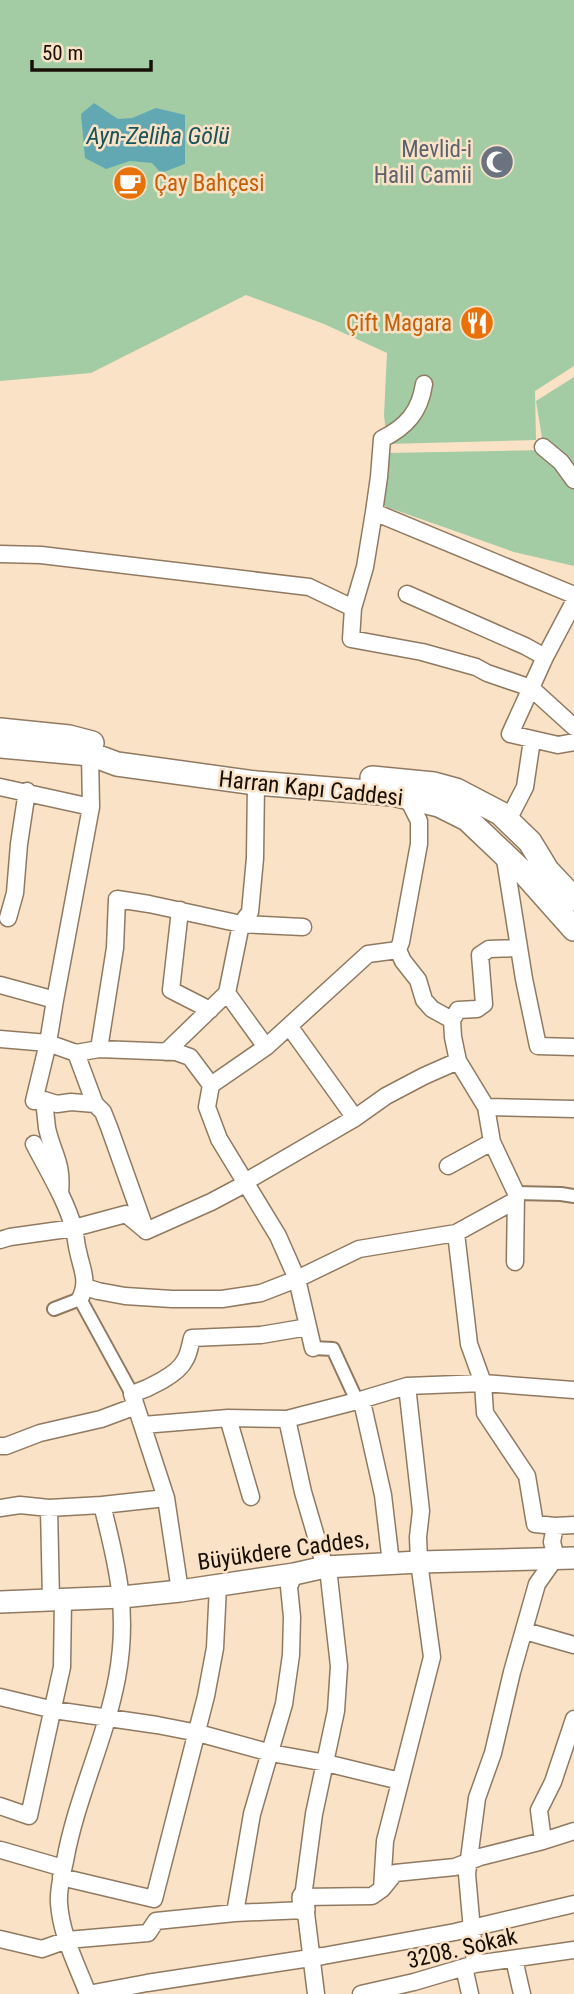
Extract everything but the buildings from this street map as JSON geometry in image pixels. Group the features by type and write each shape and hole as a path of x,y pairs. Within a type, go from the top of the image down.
{"main road":[{"name":"Harran Kapı Caddesi","path":"0,730 69,737 137,756 303,773 399,779 456,790 508,820 530,842 547,870 574,899"},
{"name":"Harran Kapı Caddesi","path":"0,746 90,754 117,764 256,783 393,794 439,805 467,819 526,875 574,929"}],"street":[{"path":"424,384 422,400 401,429 382,439 374,512 365,567 353,608 351,639 422,652 476,667 531,688 574,727"},
{"path":"543,447 561,462 574,480"},
{"path":"374,512 574,595"},
{"path":"0,554 41,555 309,587 353,608"},
{"path":"407,594 533,649 545,657"},
{"path":"574,602 510,734 558,745 574,742"},
{"path":"508,820 526,787 533,740"},
{"path":"90,754 91,807 48,1043 34,1101 94,1104"},
{"path":"166,1052 227,993 241,924 250,912 253,891 256,783"},
{"path":"0,787 91,807"},
{"path":"8,918 15,893 27,791"},
{"path":"407,797 419,821 419,844 398,950 418,980 424,1000 432,1009 452,1020"},
{"path":"504,853 538,1046 574,1046"},
{"path":"99,1049 115,947 117,899 241,924 303,928"},
{"path":"180,910 171,990 210,1010"},
{"path":"515,1262 516,1197 492,1142 486,1107 458,1061 452,1020 458,1010 478,1009 484,1004 480,955 489,949 519,948"},
{"path":"391,1563 383,1495 363,1406 357,1401 334,1349 313,1348 297,1279 278,1236 219,1139 207,1107 211,1085 267,1046 368,954 398,950"},
{"path":"0,985 55,1000"},
{"path":"227,993 267,1046"},
{"path":"289,1026 355,1118"},
{"path":"0,1039 48,1043 76,1054 99,1049 176,1052 190,1057 211,1085"},
{"path":"76,1054 94,1104 103,1112 109,1127 146,1231"},
{"path":"146,1231 211,1202 355,1118 386,1096 458,1061"},
{"path":"44,1100 48,1130 62,1175 60,1193"},
{"path":"486,1107 574,1109"},
{"path":"448,1166 492,1142"},
{"path":"34,1144 60,1193 74,1227 77,1250 84,1271 83,1293 134,1400 142,1424 166,1498 180,1591"},
{"path":"54,1309 83,1293 172,1299 222,1299 261,1293 359,1249 456,1233 516,1197 561,1194 574,1196"},
{"path":"0,1240 74,1227 126,1214 146,1231"},
{"path":"456,1233 469,1344 483,1383 485,1413 527,1476 535,1524 574,1525"},
{"path":"0,1446 40,1433 101,1419 134,1400 185,1363 192,1338 261,1335 308,1327"},
{"path":"142,1424 228,1418 286,1419 407,1386 483,1383 574,1390"},
{"path":"382,1889 385,1841 432,1657 419,1562 421,1511 407,1386"},
{"path":"228,1418 251,1497"},
{"path":"286,1419 303,1492 330,1577 339,1666 337,1711 314,1814 303,1904 316,1994"},
{"path":"0,1508 20,1505 102,1505 166,1498"},
{"path":"102,1505 122,1597 124,1620 117,1676 107,1718 70,1829 59,1904 67,1940 88,1994 310,1958 472,1928 574,1904"},
{"path":"0,1806 29,1816 62,1667 49,1507"},
{"path":"470,1994 472,1928 467,1874 477,1798 493,1753 537,1584 565,1558 552,1542 555,1526"},
{"name":"Büyükdere Caddes,","path":"0,1602 122,1597 180,1591 325,1567 565,1558"},
{"path":"234,1913 253,1814 284,1704 292,1617 289,1587 293,1574"},
{"path":"156,1921 151,1914 154,1899 182,1784 198,1733 215,1648 218,1586"},
{"path":"525,1631 574,1645"},
{"path":"0,1697 54,1710 198,1733 271,1753 400,1781"},
{"path":"543,1841 539,1810 574,1719"},
{"path":"156,1921 372,1896 382,1889 395,1873 455,1867 480,1857 574,1831"},
{"path":"1,1850 62,1872 154,1899"},
{"path":"0,1939 42,1949 67,1940 148,1933 156,1921"},
{"name":"3208. Sokak","path":"361,1994 416,1988 470,1966 574,1950"},
{"path":"514,1959 522,1994"}],"green space":[{"path":"0,0 574,0 574,366 535,391 536,440 387,444 384,415 387,353 324,324 246,295 91,373 0,381"},
{"path":"574,377 574,566 514,552 384,506 387,453 544,450 536,401"}],"water":[{"name":"Ayn-Zeliha Gölü","path":"94,103 118,119 132,118 156,108 185,115 185,164 161,173 152,163 130,161 106,169 85,158 81,114"}],"place":[{"name":"Mevlid-i Halil Camii","path":"497,162"},
{"name":"Çay Bahçesi","path":"130,183"},
{"name":"Çift Magara","path":"477,323"}]}
